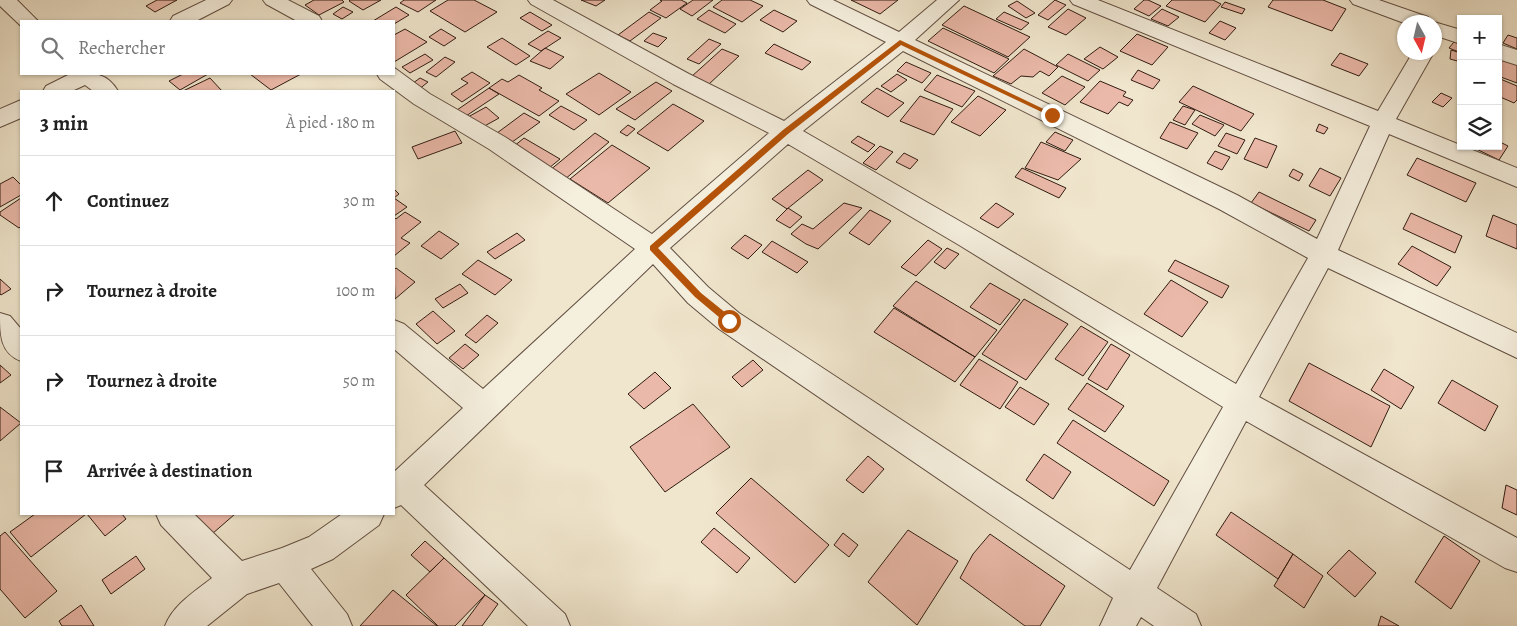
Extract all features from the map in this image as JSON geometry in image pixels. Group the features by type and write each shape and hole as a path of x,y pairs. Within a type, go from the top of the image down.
{"street":[{"path":"5,0 27,20"},
{"path":"182,20 222,0"},
{"path":"273,0 310,20"},
{"path":"538,0 681,79 786,132 968,238 1240,402 1517,556"},
{"path":"816,0 1175,176 1323,254 1517,346"},
{"path":"553,626 398,489 653,248 786,132 900,42 949,0"},
{"path":"1080,0 1517,178"},
{"path":"1360,0 1397,15"},
{"path":"1442,32 1457,36"},
{"path":"1502,52 1517,58"},
{"path":"1117,626 1323,254 1383,122 1403,84 1419,60"},
{"path":"56,90 85,75"},
{"path":"88,75 106,90"},
{"path":"389,75 422,99 497,143 653,248 698,295 729,321 1184,626"},
{"path":"0,119 20,109"},
{"path":"0,324 20,348"},
{"path":"395,333 484,408"},
{"path":"173,515 237,580"},
{"path":"182,626 204,605 237,580 284,564 321,548 367,515"},
{"path":"284,564 335,626"}],"building":[{"path":"157,0 177,0 155,12 146,6"},
{"path":"314,0 342,0 344,2 319,15 305,5"},
{"path":"350,0 381,0 363,10"},
{"path":"404,0 436,0 418,12 400,3"},
{"path":"448,0 474,0 497,12 465,32 430,11"},
{"path":"581,0 605,0 596,6"},
{"path":"660,0 681,0 687,3 666,18 650,10 662,1"},
{"path":"693,0 713,0 692,16 680,9"},
{"path":"722,0 750,0 763,6 742,22 713,7"},
{"path":"851,0 898,0 880,14"},
{"path":"1055,0 1066,5 1048,20 1038,15"},
{"path":"1144,0 1161,6 1149,16 1134,9"},
{"path":"1172,0 1213,0 1221,4 1205,22 1166,6"},
{"path":"1273,0 1323,0 1346,9 1332,31 1268,7"},
{"path":"1017,1 1035,13 1026,18 1008,6"},
{"path":"1225,2 1245,9 1242,14 1221,7"},
{"path":"964,6 1030,37 1008,57 942,25"},
{"path":"343,7 353,12 342,19 333,14"},
{"path":"396,7 409,15 395,23 395,20 375,20"},
{"path":"1068,9 1086,18 1066,35 1048,27"},
{"path":"1162,9 1179,17 1168,26 1151,19"},
{"path":"709,10 736,24 725,33 697,19"},
{"path":"774,10 797,21 783,32 760,20"},
{"path":"530,12 552,25 542,31 520,18"},
{"path":"649,12 661,18 630,41 618,35"},
{"path":"1004,12 1029,23 1021,30 996,19"},
{"path":"1220,21 1236,28 1225,40 1209,33"},
{"path":"943,28 1009,59 994,73 928,41"},
{"path":"405,29 427,42 395,61 395,34"},
{"path":"441,29 456,38 444,46 429,37"},
{"path":"548,31 561,38 541,51 528,44"},
{"path":"653,33 667,38 658,47 644,41"},
{"path":"1137,34 1168,47 1152,65 1120,51"},
{"path":"1508,35 1517,38 1517,49 1503,43"},
{"path":"502,38 530,56 516,65 487,47"},
{"path":"709,39 721,44 699,64 687,59"},
{"path":"1454,42 1457,43 1457,51 1449,48"},
{"path":"774,44 811,62 802,70 765,53"},
{"path":"1100,47 1118,57 1103,69 1084,59"},
{"path":"545,48 564,57 550,69 530,61"},
{"path":"722,49 739,56 708,85 691,77"},
{"path":"1024,49 1058,67 1049,76 1040,71 1033,77 1021,76 1011,84 993,76"},
{"path":"1451,50 1457,52 1457,61 1450,59"},
{"path":"1340,53 1368,64 1359,76 1331,65"},
{"path":"425,54 433,60 410,73 402,67"},
{"path":"1068,54 1100,70 1088,81 1056,65"},
{"path":"445,57 455,62 436,77 426,72"},
{"path":"1502,59 1517,65 1517,83 1502,77"},
{"path":"906,62 931,73 922,83 897,71"},
{"path":"1138,70 1160,80 1153,89 1131,80"},
{"path":"472,72 490,83 462,102 451,94 468,83 461,79"},
{"path":"599,73 631,92 599,115 566,94"},
{"path":"897,74 907,80 891,92 881,86"},
{"path":"181,75 206,75 180,90 169,81"},
{"path":"251,75 299,75 271,90"},
{"path":"519,75 542,88 539,90 559,101 539,116 489,88 502,79 508,82"},
{"path":"937,75 975,91 962,107 924,90"},
{"path":"1062,76 1085,87 1065,105 1042,93"},
{"path":"210,78 221,90 185,90"},
{"path":"420,78 428,82 418,90 409,86"},
{"path":"1502,80 1517,86 1517,100 1514,103 1502,98"},
{"path":"1100,81 1126,92 1123,96 1133,100 1128,106 1119,102 1108,114 1080,102"},
{"path":"656,82 672,91 635,120 616,109"},
{"path":"1193,86 1254,114 1241,131 1179,102"},
{"path":"489,88 499,94 466,116 457,110"},
{"path":"877,88 904,103 888,117 861,102"},
{"path":"1441,93 1452,98 1443,107 1432,102"},
{"path":"920,96 953,109 934,135 900,121"},
{"path":"978,96 1006,110 980,136 951,122"},
{"path":"673,104 704,121 668,151 637,133"},
{"path":"561,106 587,120 574,130 549,115"},
{"path":"1183,106 1195,110 1185,125 1173,120"},
{"path":"486,107 499,118 481,128 468,117"},
{"path":"524,113 540,122 508,145 493,136"},
{"path":"1200,115 1224,125 1215,136 1192,124"},
{"path":"1170,122 1198,133 1187,149 1160,138"},
{"path":"1319,124 1328,128 1324,134 1316,131"},
{"path":"628,125 635,129 627,136 620,132"},
{"path":"455,131 462,143 418,159 412,147"},
{"path":"1055,132 1073,140 1065,151 1046,142"},
{"path":"595,133 609,142 564,180 549,171"},
{"path":"1226,133 1245,140 1237,154 1218,146"},
{"path":"858,136 875,145 868,152 851,142"},
{"path":"524,138 560,159 549,168 513,147"},
{"path":"1255,138 1277,146 1267,168 1244,159"},
{"path":"1041,142 1081,159 1058,180 1025,168"},
{"path":"1502,143 1508,146 1499,160 1478,150 1502,150"},
{"path":"612,145 650,168 608,203 570,179"},
{"path":"880,146 893,152 876,170 863,163"},
{"path":"1215,151 1230,157 1222,170 1207,163"},
{"path":"904,153 918,160 910,169 896,162"},
{"path":"1417,158 1476,183 1466,202 1407,175"},
{"path":"1022,168 1066,188 1059,198 1015,177"},
{"path":"1320,168 1341,178 1330,196 1309,186"},
{"path":"1293,169 1303,174 1299,181 1289,176"},
{"path":"808,170 823,180 787,209 772,199"},
{"path":"13,177 20,184 20,196 0,207 0,184"},
{"path":"1259,192 1316,220 1309,231 1251,203"},
{"path":"20,199 20,227 0,215 0,212"},
{"path":"395,199 407,207 395,215"},
{"path":"844,203 862,208 818,249 791,234 802,224 813,229"},
{"path":"996,203 1014,214 998,228 980,218"},
{"path":"788,208 802,217 790,228 776,220"},
{"path":"870,210 891,221 869,245 849,233"},
{"path":"405,212 421,222 401,238 410,243 395,255 395,218"},
{"path":"1411,213 1462,236 1455,253 1403,229"},
{"path":"1493,215 1517,225 1517,249 1486,236"},
{"path":"439,231 459,244 441,259 421,246"},
{"path":"517,233 525,240 495,259 487,252"},
{"path":"745,235 762,245 748,259 731,248"},
{"path":"928,240 942,249 916,276 901,267"},
{"path":"772,241 808,262 797,273 762,252"},
{"path":"1412,246 1451,267 1437,286 1398,264"},
{"path":"947,248 959,254 945,269 934,262"},
{"path":"478,260 512,280 495,295 462,274"},
{"path":"1175,260 1229,286 1222,298 1168,271"},
{"path":"395,269 415,282 395,299"},
{"path":"0,279 11,289 1,295 0,294"},
{"path":"1171,280 1208,302 1182,337 1144,314"},
{"path":"916,281 997,330 975,357 893,306"},
{"path":"990,283 1020,300 1000,325 970,307"},
{"path":"460,284 468,293 443,308 435,299"},
{"path":"1024,299 1068,324 1026,380 982,354"},
{"path":"894,308 975,357 955,382 874,332"},
{"path":"433,311 455,331 437,344 416,324"},
{"path":"487,315 498,323 476,343 465,335"},
{"path":"1081,326 1108,342 1083,376 1055,359"},
{"path":"465,344 479,355 463,369 449,358"},
{"path":"1111,344 1130,355 1107,390 1088,379"},
{"path":"979,359 1018,382 1000,409 960,385"},
{"path":"753,360 763,370 742,387 732,377"},
{"path":"1309,363 1390,406 1371,447 1289,401"},
{"path":"0,365 11,375 0,383"},
{"path":"1384,369 1414,387 1401,409 1371,390"},
{"path":"655,372 671,388 644,409 628,394"},
{"path":"1452,380 1498,406 1485,431 1438,403"},
{"path":"1087,383 1124,406 1105,432 1068,409"},
{"path":"1020,387 1049,404 1034,425 1005,407"},
{"path":"693,404 730,447 665,492 630,447"},
{"path":"0,407 20,424 0,441"},
{"path":"1073,420 1169,481 1154,506 1057,443"},
{"path":"1044,454 1071,472 1053,499 1026,480"},
{"path":"868,456 884,469 863,493 846,480"},
{"path":"751,478 829,545 795,583 716,513"},
{"path":"1506,485 1517,490 1517,515 1502,508"},
{"path":"1231,512 1293,554 1278,579 1216,535"},
{"path":"34,515 85,515 31,557 10,532"},
{"path":"88,515 123,515 126,519 105,536"},
{"path":"191,515 234,515 212,534"},
{"path":"714,528 750,558 737,573 701,542"},
{"path":"908,530 958,561 917,625 868,582"},
{"path":"5,532 57,591 25,618 0,589 0,536"},
{"path":"843,533 858,545 849,557 834,545"},
{"path":"990,534 1065,586 1040,626 1025,626 960,578 973,554"},
{"path":"1444,536 1480,561 1451,609 1415,582"},
{"path":"425,541 444,558 430,572 411,555"},
{"path":"1349,550 1376,573 1355,597 1327,573"},
{"path":"1293,554 1323,576 1304,608 1274,586"},
{"path":"136,556 145,569 111,594 102,580"},
{"path":"444,558 485,595 455,626 438,626 406,595"},
{"path":"393,590 437,626 360,626"},
{"path":"485,595 498,604 482,626 462,626"},
{"path":"81,605 94,626 62,626 59,621"},
{"path":"1381,616 1399,626 1378,626"}],"route":[{"path":"729,321 698,295 653,248 786,132 900,42 1052,115"}]}
